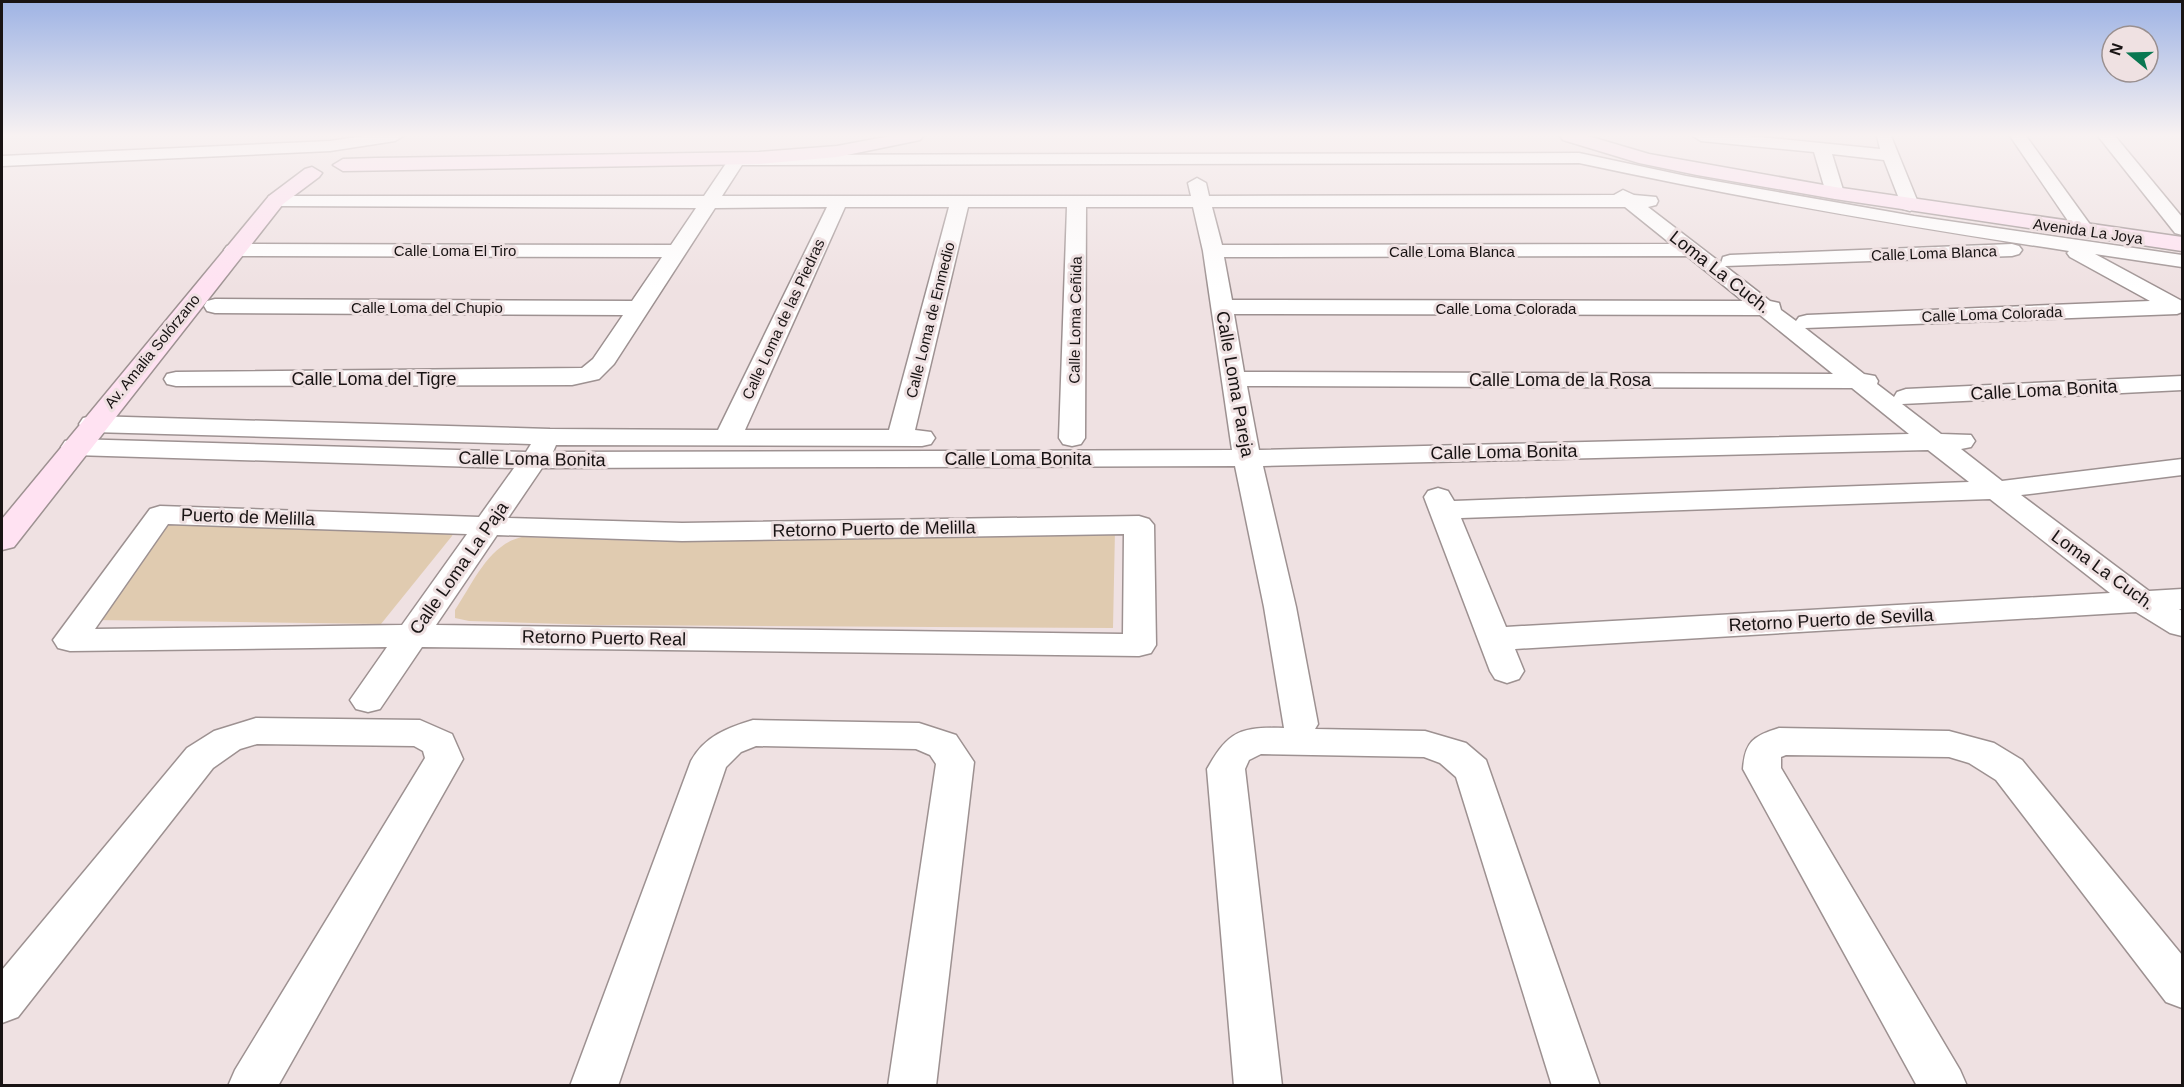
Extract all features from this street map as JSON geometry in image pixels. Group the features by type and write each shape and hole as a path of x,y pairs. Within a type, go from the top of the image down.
{"main road":[{"name":"Av. Amalia Solórzano","path":"2,503 270,187"},
{"name":"Av. Amalia Solórzano","path":"2,540 92,424 234,250 276,200 294,187"},
{"name":"Avenida La Joya","path":"1800,187 2182,244"}],"street":[{"path":"638,308 720,187"},
{"name":"Calle Loma Pareja","path":"1198,187 1213,251 1233,379 1280,608 1300,724"},
{"name":"Loma La Cuch.","path":"1623,187 1692,250 1886,381 1941,434"},
{"name":"Loma La Cuch.","path":"1626,187 1639,201 1730,261 1860,382 1941,434 2008,488 2172,609"},
{"name":"Avenida La Joya","path":"1720,187 2062,245 2182,261"},
{"path":"1833,187 1835,193"},
{"path":"1903,187 1911,205"},
{"path":"2054,187 2084,230"},
{"path":"2147,187 2182,229"},
{"path":"276,200 1639,201"},
{"name":"Calle Loma de las Piedras","path":"728,437 839,201"},
{"name":"Calle Loma de Enmedio","path":"900,438 960,201"},
{"name":"Calle Loma Ceñida","path":"1072,438 1077,202"},
{"path":"2062,245 2180,309"},
{"name":"Calle Loma Blanca","path":"1730,261 2062,245"},
{"name":"Calle Loma El Tiro","path":"234,250 677,251"},
{"name":"Calle Loma Blanca","path":"1213,251 1692,250"},
{"name":"Calle Loma del Chupio","path":"215,306 638,308"},
{"name":"Calle Loma Colorada","path":"1222,307 1788,313 2180,309"},
{"name":"Calle Loma del Tigre","path":"176,379 572,378 590,374 602,363 638,308"},
{"name":"Calle Loma de la Rosa","path":"1233,379 1886,381"},
{"name":"Calle Loma Bonita","path":"1906,398 2182,383"},
{"name":"Calle Loma Bonita","path":"92,424 542,448 728,437 1072,438 1246,448"},
{"name":"Calle Loma Bonita","path":"74,447 1246,448 1941,434"},
{"name":"Calle Loma La Paja","path":"368,700 542,448"},
{"path":"1507,671 1441,504 2008,488 2182,467"},
{"name":"Puerto de Melilla","path":"70,640 160,515 490,524"},
{"name":"Retorno Puerto de Melilla","path":"490,524 682,532 1139,525 1139,645"},
{"name":"Retorno Puerto de Sevilla","path":"1494,639 2172,609"},
{"name":"Retorno Puerto Real","path":"70,640 412,636 1139,645"},
{"path":"2,1003 200,758 227,740 256,730 420,733 440,743 444,759 252,1086"},
{"path":"594,1086 710,761 728,743 753,733 919,736 943,745 955,762 912,1086"},
{"path":"1258,1086 1226,769 1236,751 1256,741 1425,744 1453,753 1473,770 1576,1086"},
{"path":"1942,1086 1762,770 1763,752 1779,741 1948,744 1981,753 2009,770 2182,988"}],"shaded area":[{"path":"164,524 456,531 381,624 94,620"},
{"path":"1115,530 1113,628 598,625 469,621 455,618 455,610 491,556 510,541 522,537 676,542"}]}
